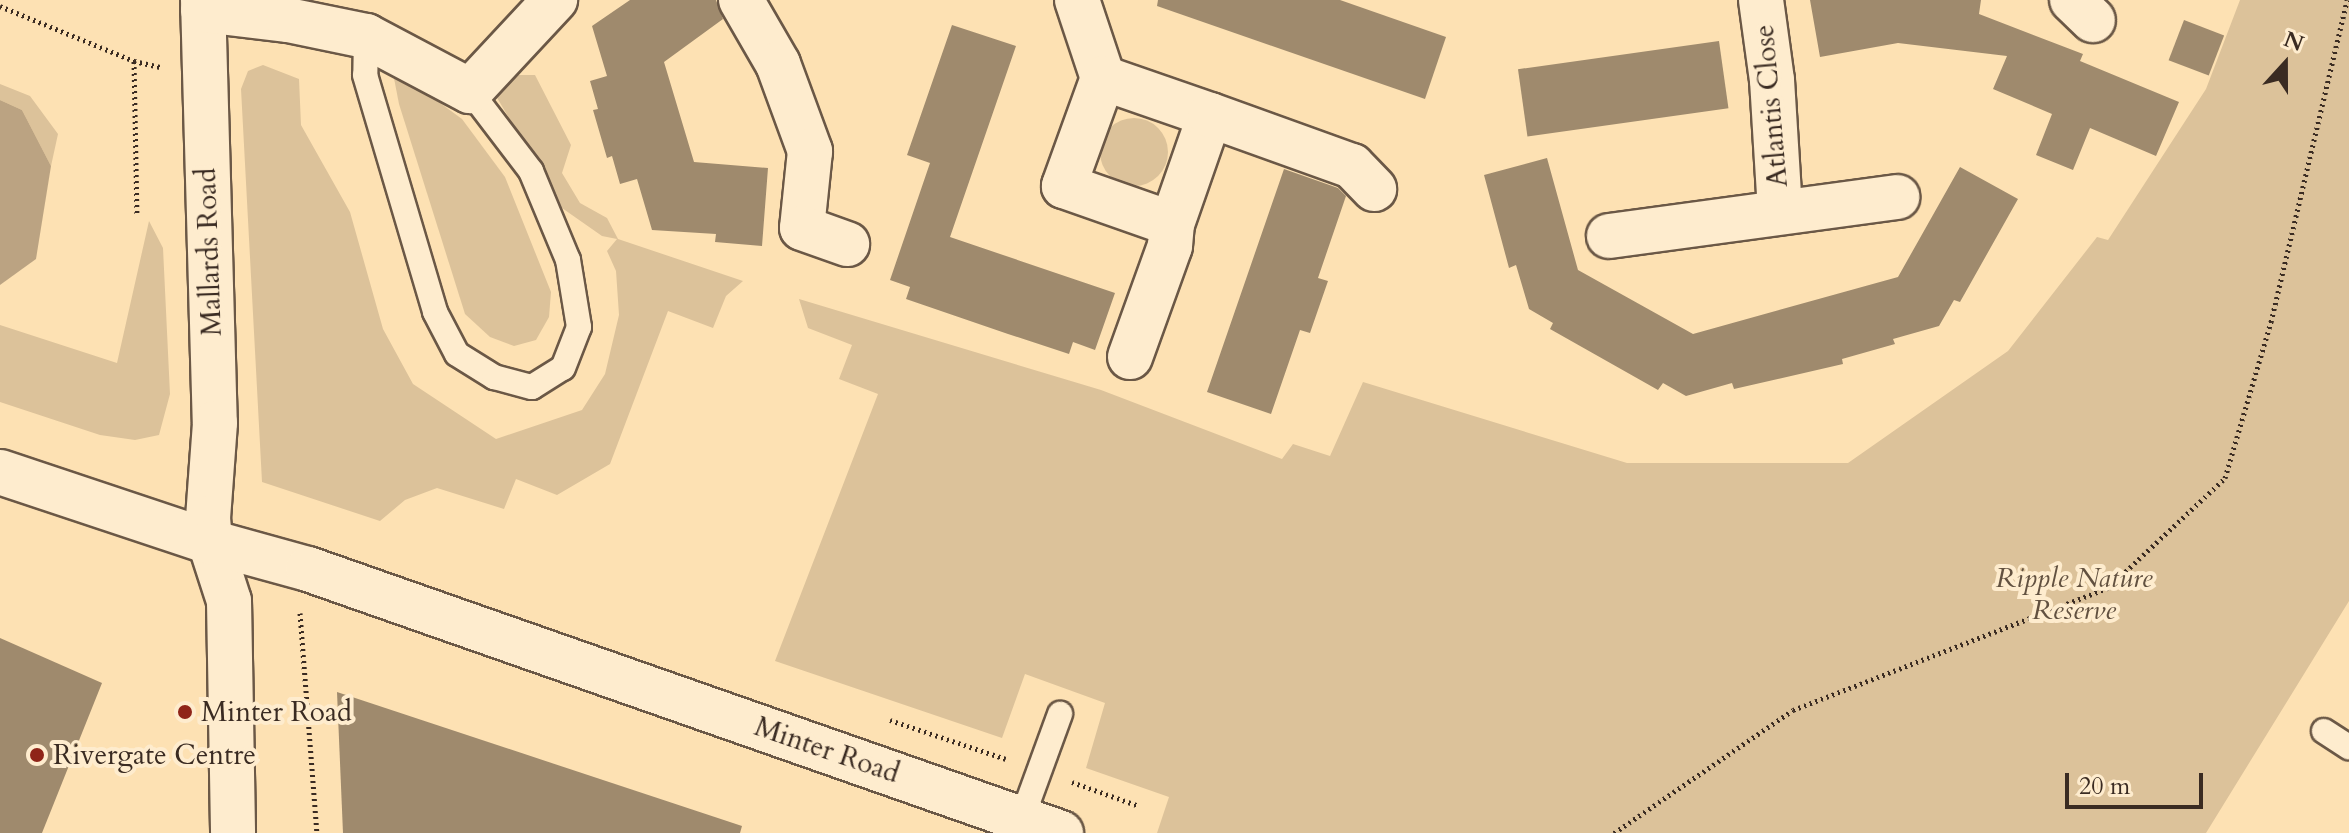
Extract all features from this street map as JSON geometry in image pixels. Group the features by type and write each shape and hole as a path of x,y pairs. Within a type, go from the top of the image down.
{"street":[{"path":"203,5 366,36 470,91 555,0"},
{"path":"741,0 778,64 810,151 802,228 847,244"},
{"path":"1077,0 1103,78 1064,186 1172,224"},
{"name":"Atlantis Close","path":"1761,0 1772,80 1780,212"},
{"name":"Mallards Road","path":"203,5 215,423 208,503 210,542 229,601 233,833"},
{"path":"1103,78 1352,166 1374,189"},
{"path":"1130,357 1170,246 1172,224 1210,115"},
{"name":"Atlantis Close","path":"1609,236 1897,197"},
{"name":"Minter Road","path":"0,472 210,542 278,560 1042,826"}],"lane":[{"path":"366,36 365,75 435,312 457,354 494,377 532,387 563,368 579,327 568,260 531,171 470,91"},
{"path":"1042,826 1060,714"},
{"path":"2324,731 2349,747"}],"path":[{"path":"1614,833 1793,710 2108,588 2225,478 2271,322 2347,0"},
{"path":"0,6 134,61 174,69"},
{"path":"134,61 137,214"},
{"path":"278,560 300,610 317,833"},
{"path":"1063,779 1139,806"}],"green space":[{"name":"Ripple Nature Reserve","path":"2240,0 2349,0 2349,601 2206,833 1157,833 1169,797 1086,768 1105,703 1025,674 1002,738 775,661 878,394 839,379 852,345 808,328 799,299 1101,390 1282,459 1293,444 1330,456 1363,382 1627,463 1848,463 2008,351 2097,237 2108,240 2206,89"},
{"path":"263,65 299,79 301,125 350,212 383,329 413,384 496,439 582,410 605,374 619,315 616,271 607,251 617,239 602,236 562,208 496,96 512,75 535,75 571,145 562,173 580,203 607,218 618,239 743,281 726,296 713,328 668,311 610,464 557,495 516,479 504,509 437,488 405,500 380,521 262,482 241,89 248,71"},
{"path":"392,68 462,119 505,177 551,292 549,317 536,340 514,346 490,337 465,314 399,104"},
{"path":"0,84 30,96 58,134 51,166 22,110 0,100"},
{"path":"1127,118 1141,118 1153,123 1163,133 1168,152 1163,171 1153,181 1141,186 1127,186 1115,181 1105,171 1100,159 1100,145 1105,133 1115,123"},
{"path":"149,221 163,248 170,394 159,435 135,440 100,435 0,402 0,325 117,363"}],"shaded area":[{"path":"0,100 22,110 51,166 36,259 0,285"}],"building":[{"path":"630,0 716,0 723,19 664,62 694,162 768,168 762,246 715,242 716,234 652,230 637,179 620,184 612,156 607,158 593,110 598,109 590,81 607,76 592,26"},
{"path":"1158,0 1340,0 1446,37 1425,99 1157,6"},
{"path":"1810,0 1981,0 1979,14 2083,54 2080,61 2179,102 2156,156 2090,128 2073,170 2036,155 2052,114 1993,89 2007,56 1898,43 1820,57"},
{"path":"2184,20 2224,35 2209,76 2169,60"},
{"path":"952,25 1016,46 950,237 1115,293 1095,350 1073,342 1069,354 1008,334 906,299 910,287 890,280 930,163 907,155"},
{"path":"1719,41 1728,108 1527,137 1518,69"},
{"path":"1547,158 1578,270 1693,334 1898,277 1960,167 2018,199 1960,302 1954,300 1939,326 1893,339 1895,344 1842,359 1843,364 1734,389 1732,383 1686,396 1663,383 1658,390 1550,329 1553,323 1529,309 1516,265 1509,268 1484,175"},
{"path":"1284,169 1338,188 1346,196 1318,278 1328,281 1310,333 1300,330 1271,414 1207,392"},
{"name":"Rivergate Centre","path":"0,638 102,683 42,833 0,833"},
{"path":"337,692 742,826 740,833 343,833"}],"place":[{"name":"Minter Road","path":"185,712"},
{"name":"Rivergate Centre","path":"37,755"}]}
